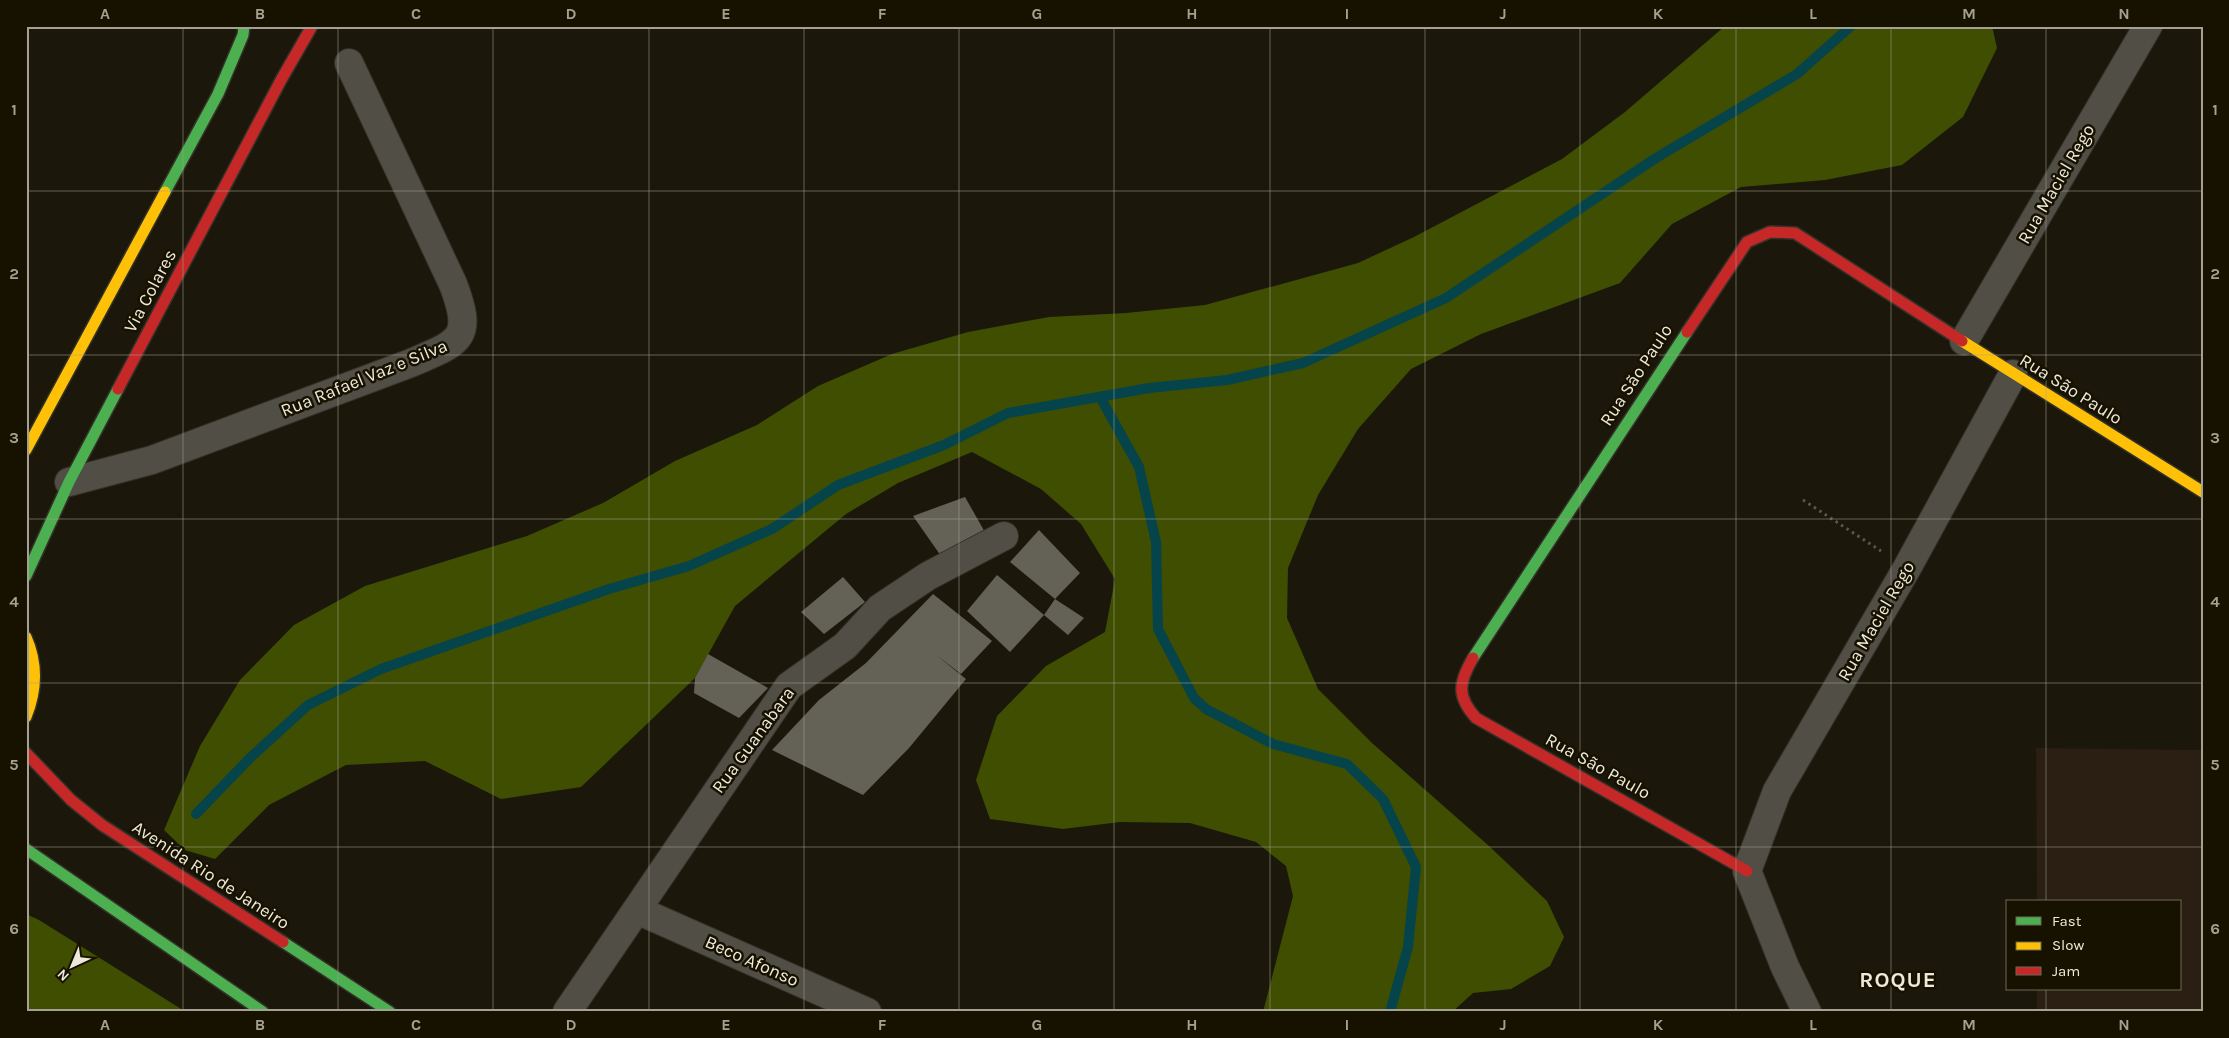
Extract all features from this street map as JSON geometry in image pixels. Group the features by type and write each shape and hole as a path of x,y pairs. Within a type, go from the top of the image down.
{"main road":[{"name":"Via Colares","path":"26,450 218,94 243,35 244,26"},
{"name":"Via Colares","path":"26,576 69,482 281,80 312,26"},
{"name":"Rua São Paulo","path":"1747,871 1476,718 1465,709 1461,700 1460,687 1466,670 1703,305 1747,242 1762,232 1777,230 1795,233 2013,374 2203,492"},
{"path":"26,637 34,662 36,686 26,717"},
{"name":"Avenida Rio de Janeiro","path":"26,753 58,788 102,825 390,1012"},
{"path":"26,849 264,1012"}],"street":[{"name":"Rua Maciel Rego","path":"1964,341 2148,26"},
{"name":"Rua Rafael Vaz e Silva","path":"69,482 152,460 411,363 436,352 458,338 462,332 463,320 461,306 453,284 349,63"},
{"name":"Rua Maciel Rego","path":"1747,871 1778,791 1907,568 2013,374"},
{"name":"Rua Guanabara","path":"567,1012 789,686 845,646 880,608 928,576 1004,536"},
{"path":"1747,871 1785,967 1807,1012"},
{"name":"Beco Afonso","path":"637,910 867,1012"}],"path":[{"path":"1803,500 1907,568"}],"shaded area":[{"path":"2036,748 2203,750 2203,1012 2037,1012 2037,990 2182,990 2182,900 2037,900"}],"green space":[{"path":"1725,26 1992,26 1997,48 1963,117 1902,165 1825,180 1741,187 1672,224 1620,283 1481,334 1411,369 1358,429 1318,495 1288,568 1287,618 1318,689 1372,743 1489,846 1547,901 1564,937 1550,966 1511,989 1473,993 1452,1012 1263,1012 1293,896 1286,866 1256,842 1190,823 1120,822 1063,829 990,819 976,780 997,716 1046,666 1105,632 1115,579 1081,524 1041,489 972,452 898,483 846,514 735,606 695,678 581,787 501,799 425,761 346,765 269,805 215,859 185,850 164,830 200,746 240,680 294,625 365,586 527,536 603,503 675,461 757,425 818,386 892,354 968,332 1049,317 1126,313 1205,305 1358,263 1414,237 1562,159 1625,112"},
{"path":"26,914 39,920 186,1012 26,1012"}],"building":[{"path":"965,497 986,534 941,556 913,516"},
{"path":"1039,530 1080,573 1055,599 1010,562"},
{"path":"997,575 1044,615 1010,652 967,611"},
{"path":"843,577 865,602 824,634 801,612"},
{"path":"933,594 992,641 961,674 935,654 966,679 909,748 863,795 772,750 819,700 866,663"},
{"path":"1055,599 1084,618 1068,635 1044,615"},
{"path":"708,654 768,688 739,718 694,693 695,678"}],"waterway":[{"path":"196,814 250,758 308,705 381,669 609,589 689,566 772,529 838,485 944,445 1008,413 1149,388 1227,380 1303,363 1446,298 1656,158 1797,74 1851,26"},
{"path":"1100,397 1139,467 1156,542 1158,629 1194,698 1206,709 1273,744 1347,764 1383,799 1416,867 1408,947 1390,1012"}],"traffic: fast":[{"path":"165,192 218,94 243,35 244,26"},
{"path":"1473,658 1687,332"},
{"path":"26,576 69,482 118,389"},
{"path":"26,849 263,1012"},
{"path":"283,942 390,1012"}],"traffic: slow":[{"path":"26,450 165,192"},
{"path":"1962,341 2203,492"},
{"path":"26,637 33,657 35,677 30,707 26,717"}],"traffic: jam":[{"path":"118,389 281,80 312,26"},
{"path":"1687,332 1747,242 1770,232 1795,233 1962,341"},
{"path":"1473,658 1465,674 1462,689 1465,703 1476,718 1747,871"},
{"path":"26,753 71,800 102,825 283,942"}],"district":[{"name":"ROQUE","path":"1898,979"}]}
